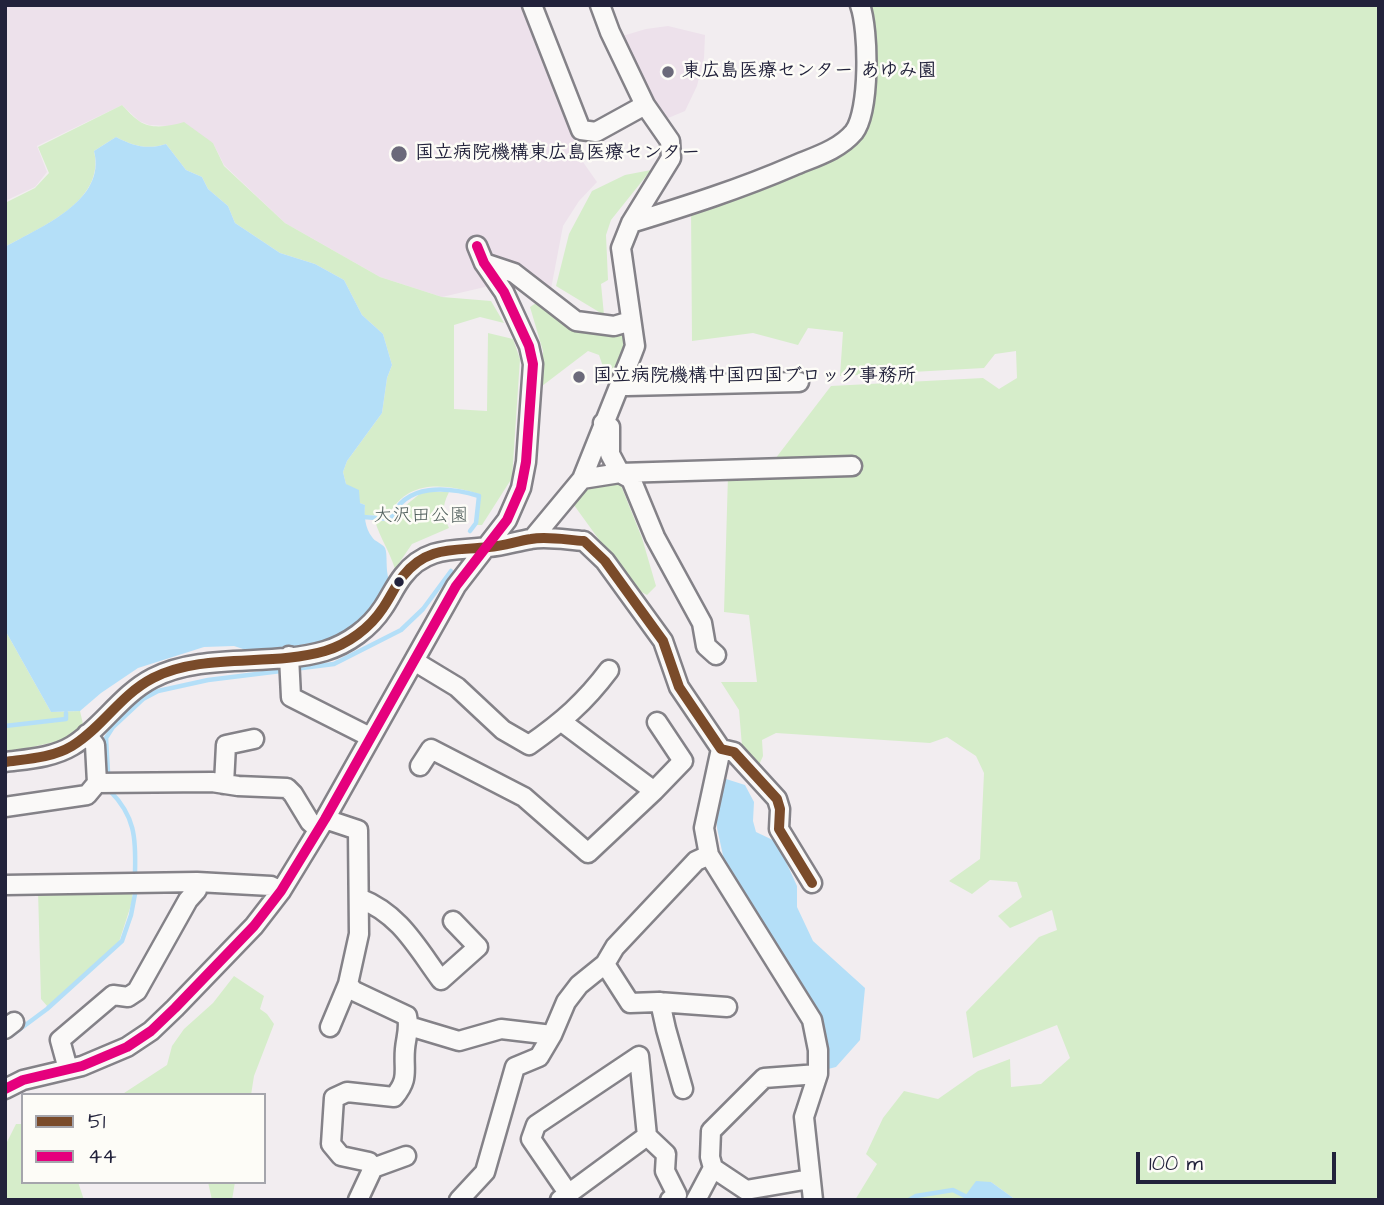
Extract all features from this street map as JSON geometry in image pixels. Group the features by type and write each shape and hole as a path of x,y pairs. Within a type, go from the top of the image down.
{"street":[{"path":"532,5 581,131 596,132 645,105"},
{"path":"533,538 582,479 635,346 621,248 631,223 671,158 670,141 645,105 600,5"},
{"path":"631,223 741,188 832,150 848,138 863,113 866,41 860,5"},
{"path":"5,1089 23,1080 110,1056 151,1031 254,926 281,891 322,824 456,586 507,520 521,488 526,462 533,364 529,346 504,292 481,255 514,273 576,321 614,326 631,321"},
{"path":"620,382 627,386 799,382"},
{"path":"603,423 610,427 610,454 620,473 631,479 655,537 702,623 706,646 716,655"},
{"path":"582,479 620,473 852,466"},
{"path":"5,762 56,753 72,746 135,689 168,671 324,651 356,636 382,611 403,575 432,555 448,549 486,548 533,538 584,541 605,561 663,641 679,687 721,749 734,752 777,799 780,809 779,829 812,883"},
{"path":"289,656 291,697 370,737"},
{"path":"414,661 457,687 503,730 529,744 562,722 591,694 608,670"},
{"path":"562,722 654,791"},
{"path":"420,766 431,749 490,778 524,797 588,853 682,761 657,722"},
{"path":"5,807 87,795 97,783 96,745 87,734"},
{"path":"224,784 226,745 254,739"},
{"path":"721,749 705,819 709,855 812,1020 818,1050 818,1074 804,1117 813,1200"},
{"path":"97,783 212,782 287,788 310,822 358,830 359,934 348,984 330,1027"},
{"path":"459,1200 485,1172 515,1068 539,1057 566,1002 579,985 605,964 615,947 696,861 709,855"},
{"path":"5,885 197,883 271,886 281,891"},
{"path":"68,1069 60,1040 113,995 128,997 137,991 188,900 197,890 197,883"},
{"path":"359,898 375,904 394,917 441,980 482,951 453,920"},
{"path":"605,964 630,1003 660,1002 727,1007"},
{"path":"348,984 354,991 407,1016 409,1026 404,1052 407,1073 402,1087 394,1097 346,1092 334,1098 331,1144 341,1156 369,1162 373,1168"},
{"path":"660,1002 683,1088"},
{"path":"409,1026 459,1041 501,1029 552,1035"},
{"path":"647,1136 564,1196 531,1139 536,1125 639,1056 647,1136 666,1154 665,1171 677,1195 670,1200"},
{"path":"810,1179 746,1190 713,1168 710,1157 711,1131 764,1078 818,1074"},
{"path":"402,1087 409,1107"},
{"path":"358,1200 373,1168 406,1156"},
{"path":"696,1200 713,1168"}],"shaded area":[{"name":"国立病院機構東広島医療センター","path":"5,5 522,5 583,162 597,182 579,201 563,226 550,294 518,271 485,287 442,297 380,277 285,223 224,165 213,143 169,126 149,125 139,121 122,105 37,146 47,172 35,187 5,201"},
{"name":"東広島医療センター あゆみ園","path":"668,26 705,35 704,58 697,86 685,111 661,121 619,37"}],"green space":[{"path":"865,5 1379,5 1379,1200 1016,1200 991,1182 965,1196 965,1200 920,1200 916,1196 909,1200 855,1200 877,1164 866,1154 883,1118 904,1091 938,1099 978,1071 1010,1059 1011,1087 1041,1084 1070,1058 1057,1025 973,1058 966,1012 1039,937 1057,930 1052,910 1010,928 998,916 1022,897 1017,882 990,880 972,894 949,881 980,859 984,773 976,756 947,737 930,743 776,733 762,740 763,756 759,765 742,746 739,710 721,682 757,682 749,615 724,612 728,475 772,463 831,386 983,378 999,389 1017,378 1016,351 995,354 984,368 840,376 843,332 808,328 798,345 753,333 692,341 691,207 842,148 864,135 875,52"},
{"path":"122,105 137,119 150,126 184,122 213,143 224,166 285,223 380,277 442,297 491,301 504,323 480,317 454,325 454,409 487,411 488,333 513,339 520,359 512,478 482,525 477,525 479,494 453,488 428,487 417,490 406,495 388,516 364,515 365,505 360,503 346,484 343,472 347,461 382,413 387,378 392,365 383,334 362,315 344,280 315,264 280,253 235,223 228,206 208,189 202,177 186,170 166,144 140,146 116,137 94,151 95,169 90,185 80,199 52,221 5,247 5,203 35,188 49,173 38,147"},
{"path":"651,170 611,220 606,235 608,280 601,284 604,315 556,286 569,234 592,191 625,175"},
{"path":"539,301 584,331 623,329 628,332 623,358 608,381 599,355 588,351 542,386 543,351 530,307"},
{"path":"611,478 620,483 642,538 656,586 647,595 634,588 571,501 588,484"},
{"name":"大沢田公園","path":"422,492 449,492 444,510 449,528 412,544 395,569 375,521 392,521 394,515"},
{"path":"5,630 51,712 80,711 83,724 68,739 5,753"},
{"path":"133,888 132,902 119,942 48,1007 41,999 38,890"},
{"path":"234,976 264,996 260,1009 274,1024 254,1076 251,1093 124,1093 167,1065 172,1046 184,1029 213,1003"},
{"path":"16,1124 21,1124 21,1184 79,1184 84,1200 5,1200 5,1146"},
{"path":"208,1184 235,1184 232,1200 212,1200"}],"water":[{"path":"116,137 140,146 166,144 186,170 202,177 208,189 228,206 235,223 280,253 315,264 344,280 362,315 383,334 392,365 387,378 382,413 347,461 343,472 346,484 359,490 360,503 365,505 366,522 373,539 385,548 389,580 381,595 357,623 328,640 249,651 234,646 204,647 138,668 80,711 51,712 5,630 5,247 52,221 81,198 95,169 94,151"},
{"path":"723,778 745,785 754,802 753,821 756,832 777,842 797,886 797,907 813,941 865,988 860,1040 836,1067 824,1070 818,1014 724,860 717,828 716,805"},
{"path":"976,1181 991,1182 1016,1200 965,1200"}],"waterway":[{"path":"363,517 391,519 398,507 417,493 429,490 455,491 479,496 476,523 470,531"},
{"path":"294,669 334,664 401,630 423,609 451,571"},
{"path":"108,772 106,738 113,727 143,699 158,691 208,680 281,671"},
{"path":"5,726 66,719 66,713"},
{"path":"110,791 125,809 132,828 135,872"},
{"path":"7,1037 47,1009 122,941 135,894"},
{"path":"909,1200 916,1196 953,1190 965,1196"}],"transit line":[{"name":"44","path":"5,1089 23,1080 82,1066 127,1047 151,1031 254,926 281,891 325,819 456,586 507,520 521,488 526,462 533,364 529,346 504,292 484,263 477,246"},
{"name":"51","path":"5,762 48,756 72,746 141,685 173,670 215,662 304,656 342,644 372,622 412,566 432,554 537,538 584,541 605,561 663,641 679,687 721,749 734,752 777,799 780,809 779,829 812,883"}],"place":[{"name":"東広島医療センター あゆみ園","path":"668,72"},
{"name":"国立病院機構東広島医療センター","path":"399,154"},
{"name":"国立病院機構中国四国ブロック事務所","path":"579,377"}]}
